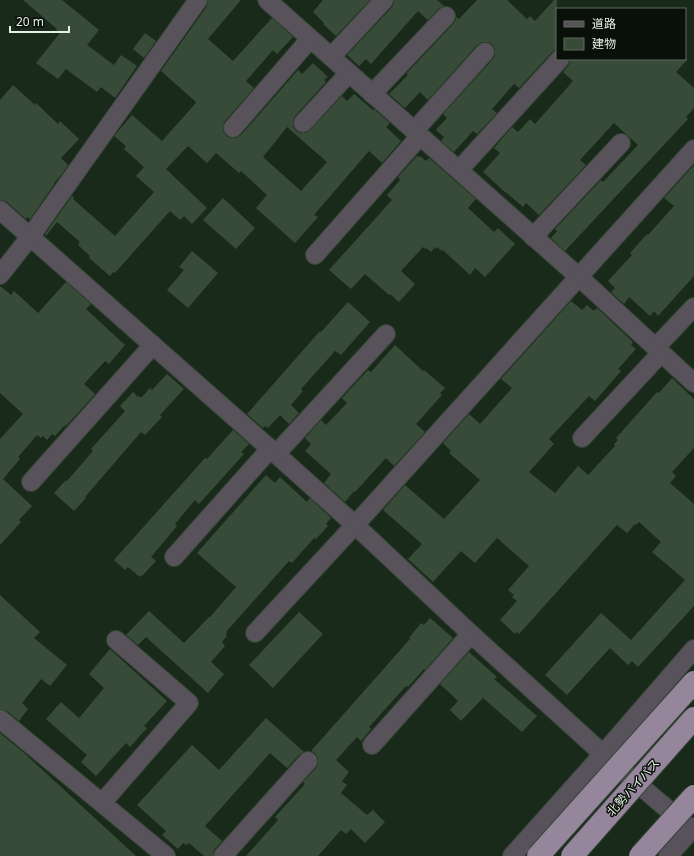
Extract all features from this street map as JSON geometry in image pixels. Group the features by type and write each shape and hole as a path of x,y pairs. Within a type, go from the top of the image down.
{"highway":[{"path":"538,856 694,682"},
{"name":"北勢バイパス","path":"572,856 694,718"},
{"path":"640,856 694,796"}],"street":[{"path":"0,275 30,237 198,0"},
{"path":"266,0 579,277 694,383"},
{"path":"331,57 384,0"},
{"path":"372,94 446,16"},
{"path":"233,128 310,39"},
{"path":"315,255 485,52"},
{"path":"459,170 559,60"},
{"path":"303,123 349,74"},
{"path":"533,237 621,143"},
{"path":"255,633 694,149"},
{"path":"0,210 154,345 354,525 603,754 693,830 668,856"},
{"path":"582,438 694,307"},
{"path":"174,557 386,334"},
{"path":"31,482 154,345"},
{"path":"372,744 471,634"},
{"path":"102,803 189,703 116,640"},
{"path":"512,856 694,649"},
{"path":"0,719 166,856"},
{"path":"223,856 308,761"}],"building":[{"path":"23,0 62,0 99,30 87,45 114,65 121,55 137,66 115,98 101,87 97,92 66,69 58,79 36,63 60,33"},
{"path":"208,0 241,0 208,39 233,61 272,18 293,37 277,54 273,50 246,81 254,88 225,121 223,131 226,136 236,138 241,135 298,70 302,74 313,63 328,77 324,80 326,82 295,116 293,126 296,131 306,133 342,96 347,101 354,94 390,123 386,127 401,141 382,163 369,151 314,215 318,217 295,243 256,208 267,195 241,171 239,173 216,153 207,163 188,146 166,169 207,208 192,224 184,216 180,220 170,211 115,273 113,272 110,276 89,258 90,256 78,245 80,242 57,222 46,236 45,234 72,196 74,197 73,199 115,236 154,192 136,176 144,167 124,149 126,146 114,136 132,115 162,141 195,104 196,102 161,71 207,6","holes":["287,127 327,162 301,191 263,157"]},
{"path":"323,0 370,0 336,36 313,12"},
{"path":"394,0 437,0 444,6 438,9 428,20 418,11 371,64 366,59 359,66 347,55 392,7"},
{"path":"477,0 507,0 527,19 530,16 535,21 554,0 557,0 556,50 552,52 519,88 514,84 492,109 497,113 477,134 473,131 454,152 441,141 444,137 436,130 447,118 443,114 493,59 495,49 492,44 482,42 477,45 428,100 420,92 405,108 389,94 454,23 456,17 459,19"},
{"path":"145,33 156,41 144,58 133,49"},
{"path":"688,59 676,72 694,88 694,108 686,117 688,119 565,251 551,238 557,231 555,229 601,180 603,182 638,145 614,123 580,160 586,165 539,215 526,203 523,207 483,172 500,153 494,148 512,127 518,132 530,119 535,124 573,81 563,72 570,60"},
{"path":"13,85 35,105 36,103 58,124 60,121 79,139 61,158 68,165 30,219 27,217 26,219 7,202 0,200 0,100"},
{"path":"417,156 420,156 426,161 429,158 476,199 468,208 494,232 498,228 515,244 485,277 475,268 470,275 443,250 442,251 437,247 431,252 423,247 401,271 415,284 399,302 365,274 351,289 329,270 392,200 387,195 400,180 398,177"},
{"path":"694,165 694,276 658,316 654,311 650,316 629,297 624,304 611,292 615,288 608,281 632,255 630,253 674,206 664,198"},
{"path":"223,198 255,228 236,249 203,220"},
{"path":"192,251 218,273 188,308 167,290 184,270 179,267"},
{"path":"66,282 91,304 86,309 125,345 109,364 105,361 84,384 95,394 66,426 65,425 55,436 52,434 47,440 43,436 41,438 37,435 18,457 20,459 3,479 32,506 19,520 21,522 0,545 0,439 23,414 0,393 0,286 11,295 14,291 38,313"},
{"path":"571,301 582,310 587,305 594,311 597,308 633,342 631,345 636,349 618,369 621,371 595,401 589,396 549,439 554,444 529,472 555,493 578,466 588,475 615,446 614,444 618,440 616,438 657,392 659,393 672,378 694,399 694,448 672,472 676,476 670,483 694,504 694,606 638,667 632,661 628,665 610,648 567,695 545,675 601,613 631,640 685,580 652,552 661,542 639,522 636,525 635,524 627,533 617,525 519,634 517,632 515,634 500,620 517,601 512,597 514,595 508,590 529,566 497,538 475,563 461,551 433,582 408,559 422,544 383,510 405,485 444,519 480,480 449,453 451,451 443,443 469,414 480,424 512,388 501,379"},
{"path":"348,302 370,322 341,355 335,351 301,389 303,391 291,405 299,413 289,424 280,415 268,428 265,426 263,428 247,414 320,331 321,332"},
{"path":"395,345 423,371 424,370 445,388 440,393 442,395 416,424 425,432 394,466 386,458 345,502 324,483 331,474 305,451 311,444 305,438 321,420 326,425 347,403 342,398 368,370 371,372"},
{"path":"167,374 184,389 160,415 162,417 145,435 141,432 74,511 54,493 66,480 67,481 93,451 91,449 125,411 120,406 133,392 141,398 150,388 152,390"},
{"path":"233,430 249,444 241,452 244,454 199,504 195,500 175,524 177,526 151,557 156,561 142,576 141,575 140,577 128,567 125,570 114,560 205,458 207,459"},
{"path":"266,475 275,483 280,477 307,502 310,498 331,518 326,524 328,526 316,539 314,538 292,563 289,561 226,632 227,636 222,642 225,646 211,662 224,674 208,693 146,637 138,645 126,635 149,611 184,643 210,617 236,587 197,553"},
{"path":"0,595 40,632 34,638 67,665 50,686 41,679 22,703 28,709 19,721 7,711 0,709"},
{"path":"299,612 323,634 273,688 249,665"},
{"path":"430,618 453,638 425,670 424,669 408,687 406,686 369,727 371,729 361,741 357,737 336,760 349,772 342,781 347,785 341,793 367,815 373,810 385,822 365,843 351,829 346,834 341,830 318,856 246,856 278,820 275,817 305,784 303,782 316,768 318,758 315,753 311,751 410,639 409,638 421,623 424,625"},
{"path":"110,649 167,701 144,726 147,728 130,747 126,743 96,776 81,762 87,755 46,719 61,702 79,718 104,688 89,674"},
{"path":"469,652 497,677 494,679 537,716 522,732 483,698 461,721 450,710 458,701 440,684"},
{"path":"266,718 304,752 300,754 287,768 270,753 205,826 222,841 215,849 213,856 204,856 189,843 186,845 183,843 178,849 162,835 166,831 137,805 192,745 219,770"},
{"path":"0,733 23,752 136,856 0,856"}]}
